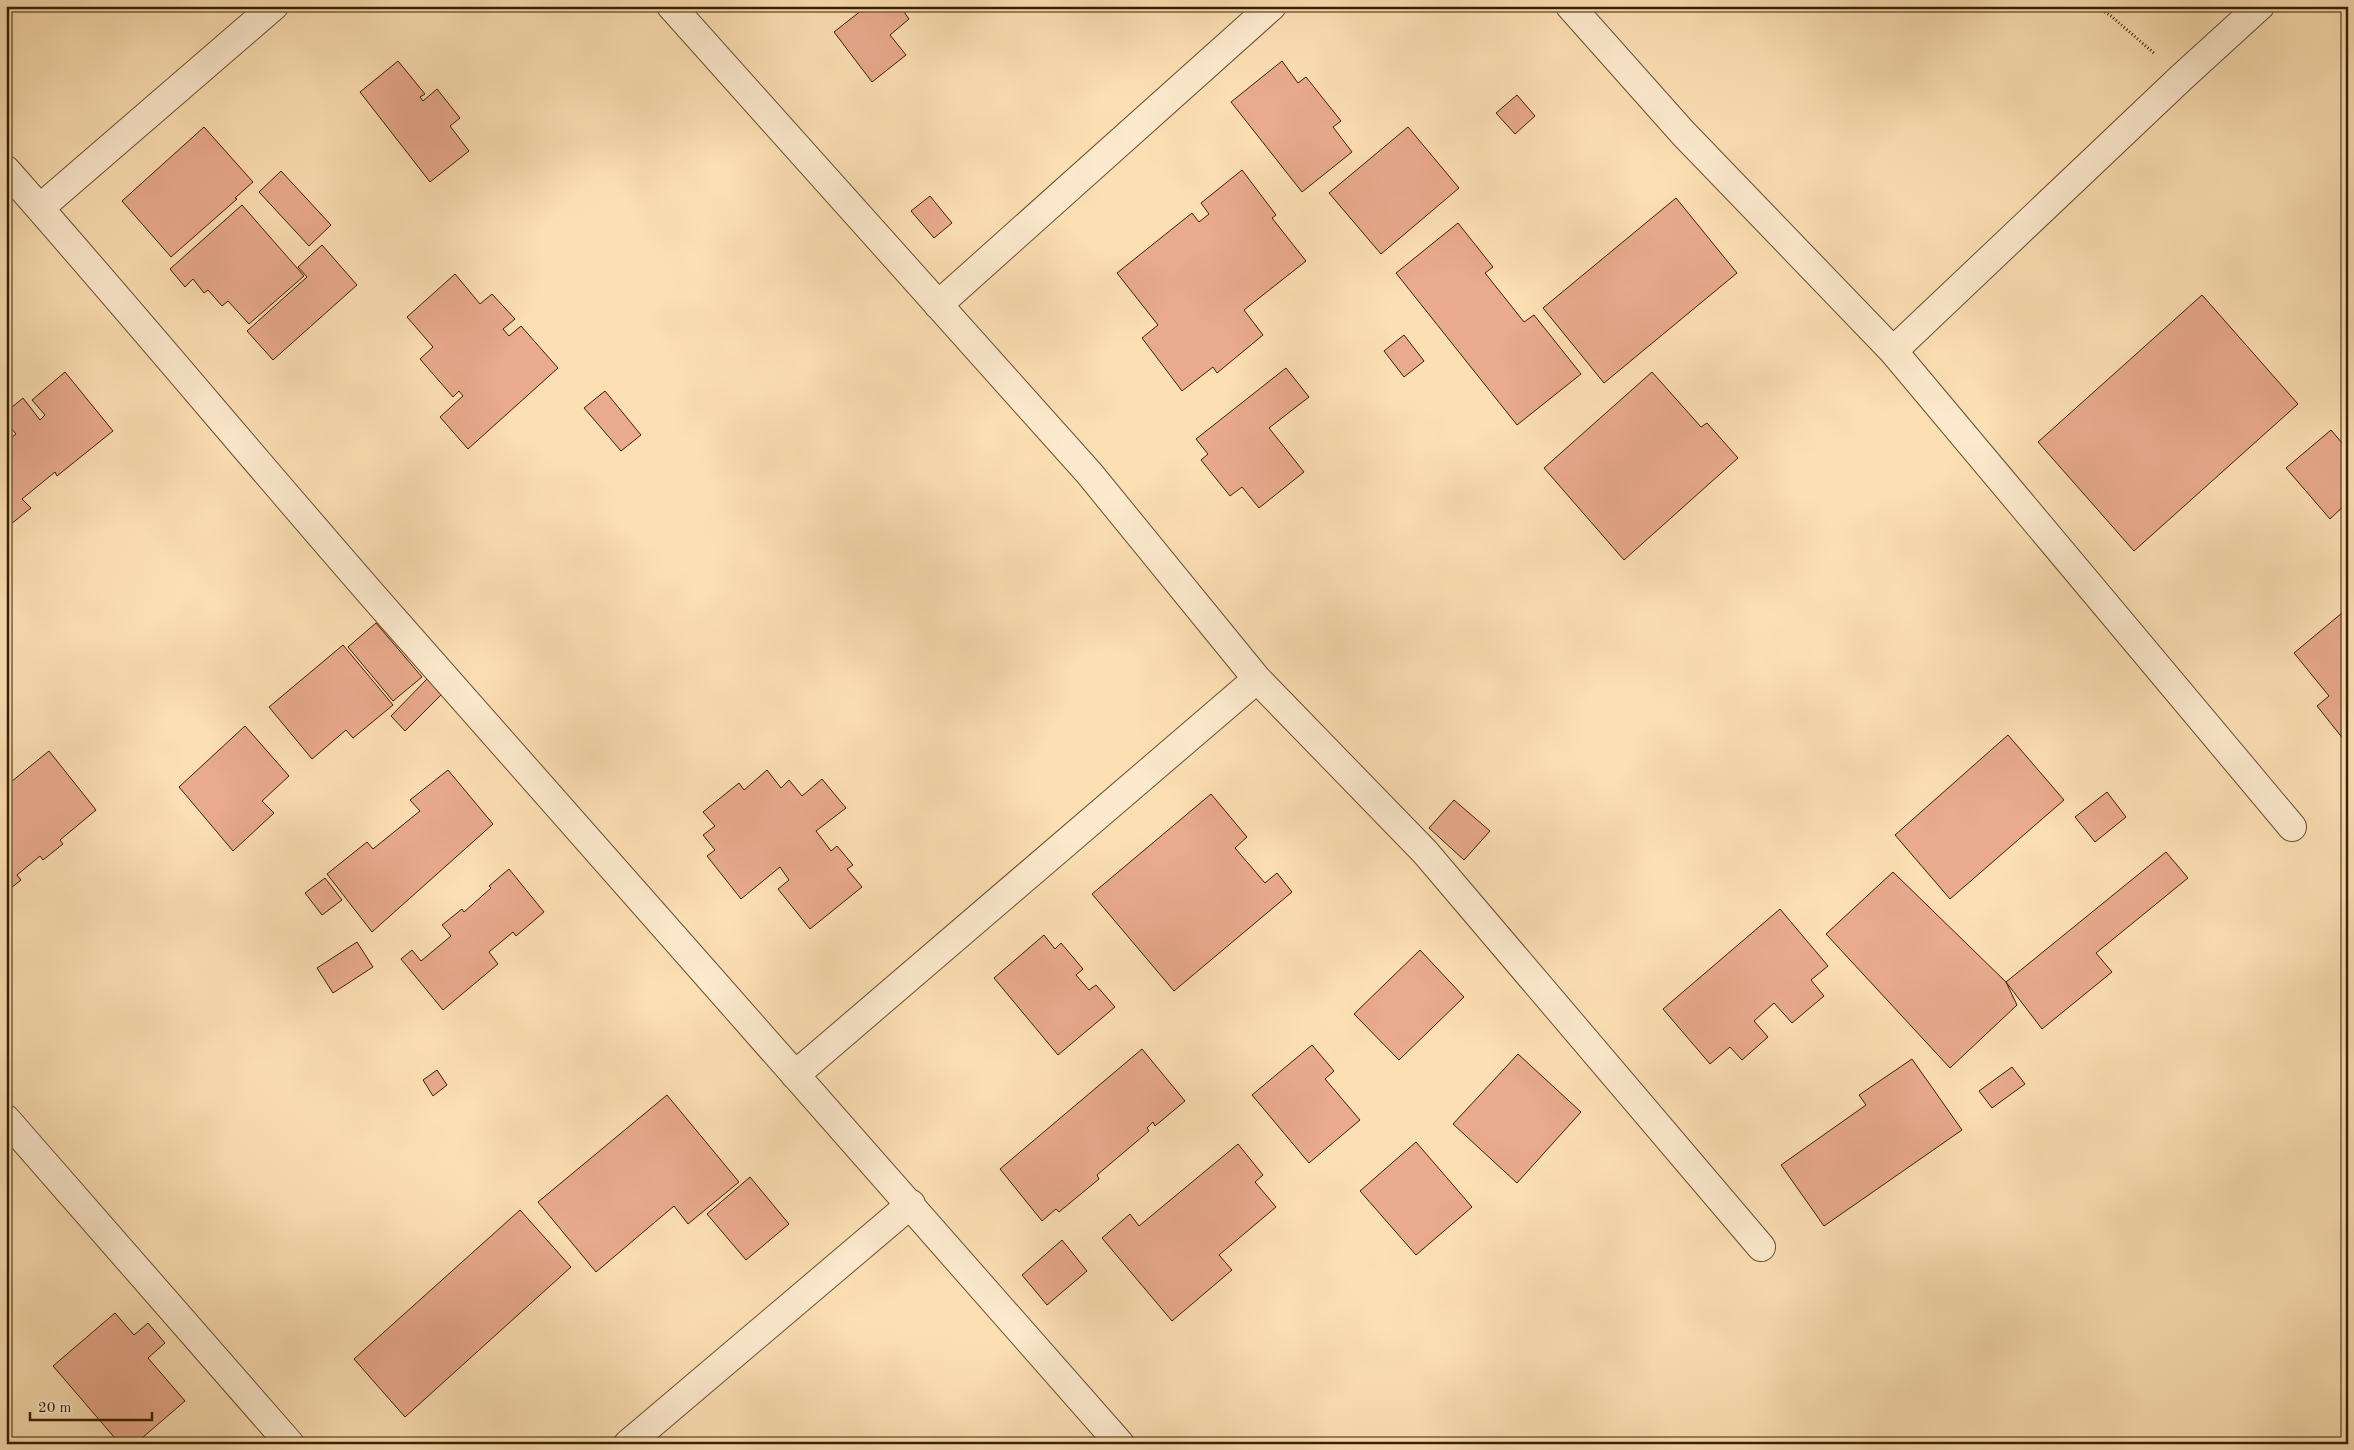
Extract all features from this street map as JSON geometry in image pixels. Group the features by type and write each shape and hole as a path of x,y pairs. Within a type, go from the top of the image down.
{"street":[{"path":"40,208 274,6"},
{"path":"671,6 1089,473 1257,679 1425,852 1761,1247"},
{"path":"938,305 1272,6"},
{"path":"1570,6 1683,132 1893,351 2292,827"},
{"path":"1893,351 2182,77 2260,6"},
{"path":"6,170 391,617 911,1204 1120,1444"},
{"path":"795,1075 1257,679"},
{"path":"8,1124 290,1444"},
{"path":"628,1444 911,1204"}],"path":[{"path":"2096,6 2112,16 2182,77"}],"building":[{"path":"867,6 900,6 909,19 890,35 906,55 872,82 834,32"},
{"path":"398,61 425,94 420,97 423,101 437,89 460,118 450,126 469,151 430,182 360,92"},
{"path":"1282,61 1298,83 1306,77 1341,121 1333,127 1352,152 1302,192 1231,102"},
{"path":"1517,95 1535,116 1515,134 1496,113"},
{"path":"204,127 253,182 235,198 237,199 171,257 122,201"},
{"path":"1408,127 1459,188 1381,254 1329,193"},
{"path":"1242,170 1276,215 1272,218 1306,261 1244,310 1263,335 1217,373 1213,367 1182,391 1142,338 1158,325 1117,273 1192,213 1199,222 1209,214 1201,203"},
{"path":"281,171 331,225 309,246 259,192"},
{"path":"930,196 952,223 934,238 911,211"},
{"path":"1676,198 1737,273 1604,383 1543,308"},
{"path":"242,205 304,276 249,324 228,301 222,306 208,290 204,293 193,279 185,287 170,269"},
{"path":"1458,223 1493,267 1485,273 1524,322 1534,315 1581,374 1517,425 1396,273"},
{"path":"322,245 357,285 273,360 247,331 307,277 298,267"},
{"path":"455,274 480,304 492,294 515,319 503,329 509,336 521,326 558,368 468,449 440,417 463,396 459,391 453,397 420,359 433,347 407,317"},
{"path":"2202,295 2298,404 2134,551 2038,442"},
{"path":"1404,335 1424,361 1404,377 1384,351"},
{"path":"1286,368 1309,397 1269,428 1304,472 1259,508 1242,487 1230,496 1201,460 1208,454 1196,439"},
{"path":"65,372 113,431 57,476 55,472 22,499 31,508 6,528 6,442 16,434 6,422 6,412 23,398 40,420 45,415 32,400"},
{"path":"1652,372 1701,427 1707,423 1738,458 1624,560 1544,468"},
{"path":"605,391 641,435 621,451 584,408"},
{"path":"2331,430 2348,450 2348,502 2330,519 2286,468"},
{"path":"2348,608 2348,745 2317,706 2329,696 2294,653"},
{"path":"376,623 422,677 393,701 348,647"},
{"path":"343,645 393,705 353,738 346,730 312,759 269,707"},
{"path":"427,679 442,694 405,731 391,716"},
{"path":"245,726 289,776 262,801 274,813 233,851 179,787"},
{"path":"2008,735 2064,800 1950,899 1895,835"},
{"path":"49,751 96,810 60,840 63,844 43,860 40,856 17,875 21,880 6,892 6,786"},
{"path":"448,770 493,824 372,932 327,874 367,842 373,849 420,811 410,800"},
{"path":"767,770 781,788 789,780 802,796 822,779 846,808 816,831 831,851 837,846 853,865 847,869 862,887 810,929 778,889 789,880 780,867 741,899 707,856 715,850 703,835 715,826 703,812 739,783 744,790"},
{"path":"2107,792 2126,817 2095,842 2075,817"},
{"path":"1211,794 1247,837 1235,848 1265,883 1277,873 1292,892 1174,991 1092,894"},
{"path":"1454,800 1490,831 1464,860 1429,828"},
{"path":"2166,852 2188,878 2096,953 2112,972 2042,1029 2006,982"},
{"path":"509,869 544,912 516,936 513,932 489,952 498,964 443,1010 401,959 412,950 421,961 451,936 442,925 462,909 464,912 491,888 489,886"},
{"path":"1893,872 2006,982 2017,1005 1950,1068 1826,934"},
{"path":"325,878 342,900 322,915 305,893"},
{"path":"1780,909 1828,966 1811,980 1824,996 1792,1023 1774,1003 1754,1021 1768,1037 1742,1060 1730,1047 1710,1064 1663,1009"},
{"path":"1044,935 1055,949 1061,943 1083,969 1076,975 1089,990 1096,985 1115,1007 1058,1055 994,978"},
{"path":"357,942 373,967 333,993 317,968"},
{"path":"1420,950 1464,997 1399,1060 1354,1014"},
{"path":"1312,1045 1334,1071 1325,1079 1360,1120 1309,1163 1252,1095"},
{"path":"1142,1049 1185,1101 1155,1126 1153,1122 1147,1128 1149,1131 1097,1175 1099,1179 1059,1212 1056,1209 1042,1221 1000,1169"},
{"path":"1518,1054 1581,1112 1517,1183 1453,1124"},
{"path":"1912,1059 1962,1130 1824,1226 1781,1165 1866,1105 1859,1095"},
{"path":"2012,1067 2025,1084 1992,1108 1979,1091"},
{"path":"437,1070 447,1085 433,1096 423,1080"},
{"path":"667,1095 739,1182 688,1224 674,1206 596,1272 538,1202"},
{"path":"1416,1142 1472,1207 1416,1255 1360,1191"},
{"path":"1238,1144 1263,1175 1255,1182 1276,1207 1219,1255 1232,1270 1172,1321 1102,1238 1130,1214 1139,1226"},
{"path":"750,1177 789,1224 746,1260 707,1214"},
{"path":"520,1210 571,1267 405,1417 354,1359"},
{"path":"1062,1240 1087,1271 1047,1305 1022,1275"},
{"path":"115,1313 134,1335 148,1323 165,1343 148,1358 185,1401 135,1444 120,1444 53,1366"}]}
